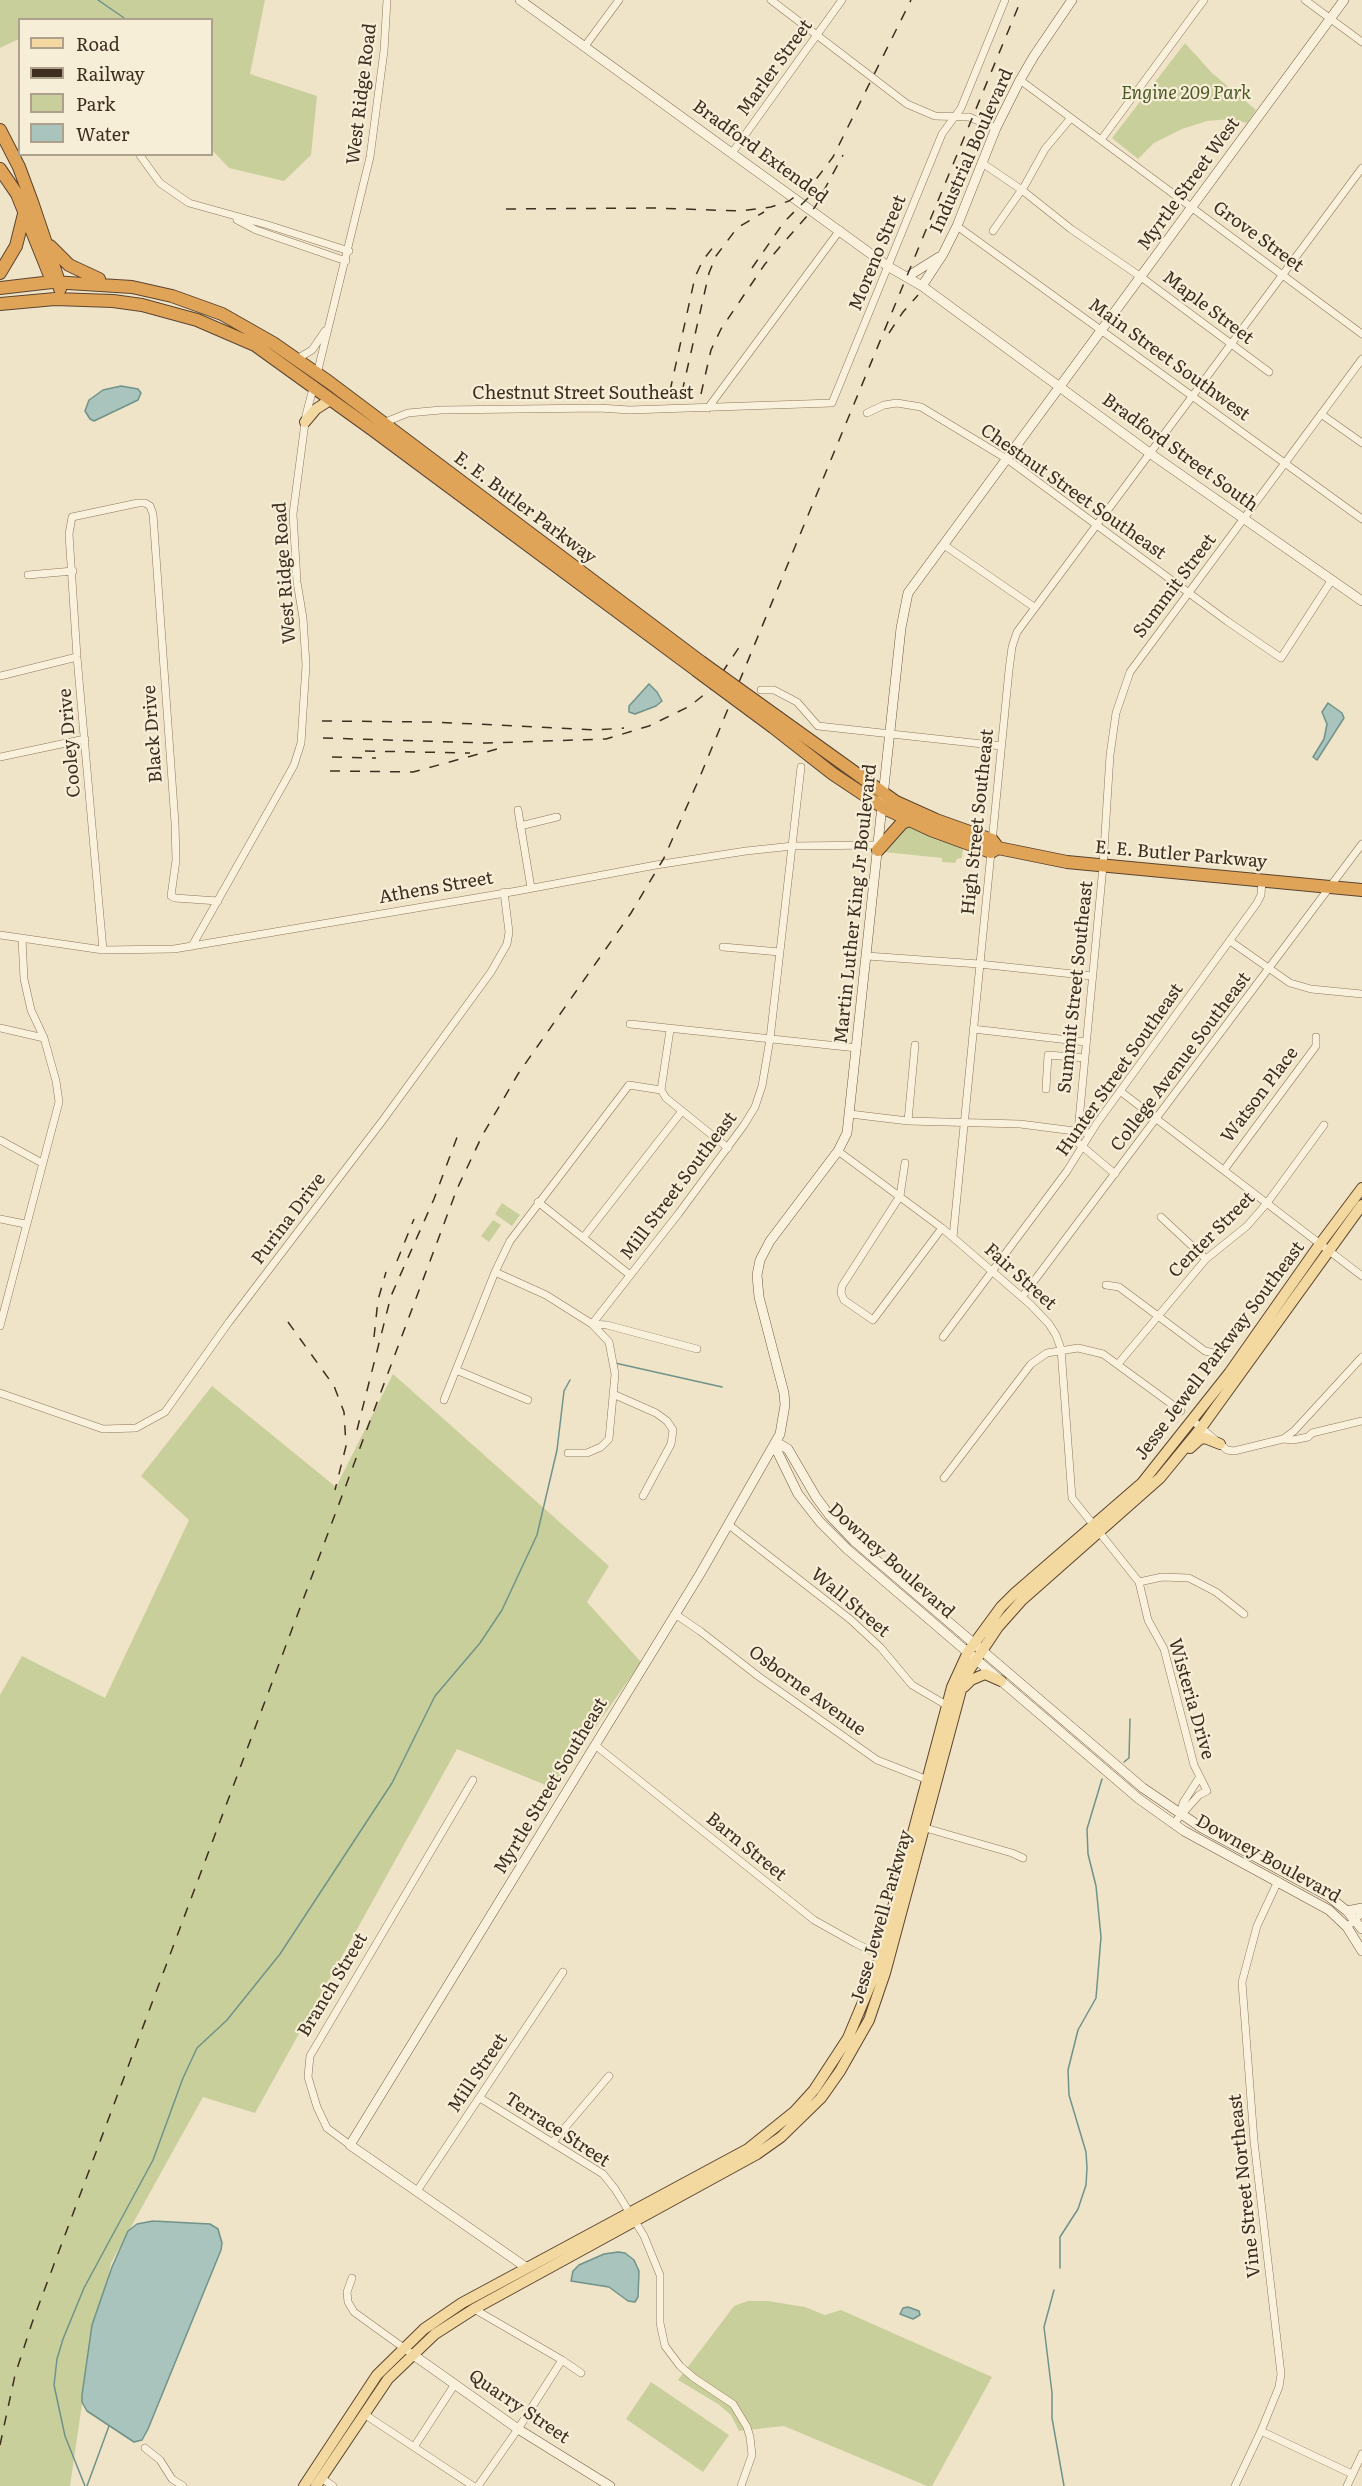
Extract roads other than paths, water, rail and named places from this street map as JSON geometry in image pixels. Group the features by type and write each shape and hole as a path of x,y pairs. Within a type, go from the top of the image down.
{"highway":[{"path":"0,130 19,167 45,238 58,299"},
{"path":"0,169 17,194 56,282"},
{"path":"0,273 16,246 24,214"},
{"path":"45,238 59,258 79,272 92,278 132,287"},
{"name":"E. E. Butler Parkway","path":"0,288 56,282 132,287 172,296 222,314 273,343 317,373 378,427 776,722 896,802 994,847"},
{"name":"E. E. Butler Parkway","path":"0,304 58,299 132,303 197,320 255,345 330,400 378,427"},
{"name":"E. E. Butler Parkway","path":"776,722 833,774 884,808 909,820 994,847 1050,860 1362,890"},
{"path":"878,847 909,820"}],"main road":[{"name":"Bradford Extended","path":"520,0 889,267 922,286 980,329"},
{"name":"Industrial Boulevard","path":"922,286 943,254 957,225 996,128 1020,80 1072,0"},
{"name":"Myrtle Street West","path":"1060,387 1344,0"},
{"path":"907,277 943,254"},
{"name":"Bradford Street South","path":"980,329 1243,520 1362,602"},
{"name":"Martin Luther King Jr Boulevard","path":"776,1442 783,1415 784,1393 759,1297 758,1268 770,1241 838,1151 847,1133 884,808 901,628 908,593 1060,387"},
{"path":"305,422 316,409 330,400"},
{"name":"Jesse Jewell Parkway Southeast","path":"1096,1529 1160,1478 1196,1424 1324,1247 1362,1188"},
{"name":"Jesse Jewell Parkway Southeast","path":"1324,1247 1362,1205"},
{"name":"Jesse Jewell Parkway Southeast","path":"976,1651 1008,1614 1142,1484 1196,1424"},
{"path":"1160,1478 1200,1440 1205,1438 1220,1444"},
{"name":"Myrtle Street Southeast","path":"350,2145 729,1525 776,1442"},
{"name":"Downey Boulevard","path":"776,1442 788,1449 816,1497 842,1530 976,1651 1143,1788 1180,1815 1328,1896 1347,1911 1356,1927 1362,1951"},
{"name":"Downey Boulevard","path":"976,1651 1001,1681 1139,1799 1173,1824 1264,1873 1356,1927"},
{"name":"Jesse Jewell Parkway","path":"632,2217 757,2154 781,2138 821,2098 858,2042 869,2020 920,1826 961,1689 976,1651"},
{"name":"Jesse Jewell Parkway","path":"920,1826 928,1780 952,1687 976,1651"},
{"path":"961,1689 971,1680 985,1674 1001,1681"},
{"path":"1264,1873 1282,1870"},
{"path":"1278,1881 1298,1878"},
{"path":"1347,1911 1362,1908"},
{"name":"Branch Street","path":"350,2145 526,2268"},
{"path":"304,2486 370,2385 462,2303 526,2268 632,2217"},
{"path":"318,2482 408,2351 474,2309 632,2217"},
{"name":"Quarry Street","path":"408,2351 518,2429 610,2486"}],"street":[{"name":"West Ridge Road","path":"192,946 294,765 301,743 306,665 303,618 297,582 293,514 305,422 349,251 370,157 384,51 387,0"},
{"path":"585,46 619,0"},
{"path":"771,0 907,104 935,116 969,117 996,128"},
{"name":"Marler Street","path":"732,153 842,0"},
{"name":"Moreno Street","path":"832,403 942,134 962,108 1005,0"},
{"path":"1101,140 1204,0"},
{"path":"1305,0 1362,42"},
{"name":"Grove Street","path":"1020,80 1362,334"},
{"path":"993,231 1022,190 1045,149 1070,119"},
{"path":"140,156 160,183 189,202 349,251"},
{"name":"Maple Street","path":"982,163 1269,372"},
{"name":"High Street Southeast","path":"953,1237 979,963 994,847 1001,746 1012,647 1017,632 1362,168"},
{"path":"227,214 256,230 346,261"},
{"name":"Main Street Southwest","path":"957,225 1362,519"},
{"path":"708,408 840,230"},
{"path":"297,359 312,350 328,327"},
{"name":"Summit Street","path":"1103,866 1110,755 1116,713 1130,672 1362,359"},
{"name":"Chestnut Street Southeast","path":"378,427 408,413 441,410 708,408 832,403"},
{"name":"Chestnut Street Southeast","path":"867,413 884,405 897,403 916,405 1007,459 1188,593 1281,658 1331,581"},
{"path":"1321,414 1362,443"},
{"name":"Black Drive","path":"69,534 72,517 138,502 150,506 175,823 176,860 171,896 218,901"},
{"name":"Cooley Drive","path":"69,534 77,657 103,950"},
{"path":"944,545 1034,608"},
{"path":"28,575 73,571"},
{"path":"0,676 77,657"},
{"path":"761,690 774,690 797,702 818,726 1001,746"},
{"path":"0,757 85,739"},
{"name":"Mill Street Southeast","path":"592,1324 728,1148 755,1107 762,1086 770,1039 801,767"},
{"path":"518,810 531,888"},
{"path":"520,826 557,817"},
{"name":"College Avenue Southeast","path":"1022,1297 1157,1120 1362,843"},
{"name":"Athens Street","path":"0,935 103,950 174,949 656,865 793,846 878,847"},
{"name":"Summit Street Southeast","path":"1080,1146 1077,1142 1077,1132 1103,866"},
{"name":"Hunter Street Southeast","path":"943,1337 1067,1171 1080,1146 1257,903 1261,895 1262,880"},
{"name":"Purina Drive","path":"0,1393 103,1429 136,1428 165,1412 229,1322 396,1103 491,972 507,944 509,932 504,892"},
{"path":"0,1326 58,1102 56,1081 44,1038 29,1001 24,979 22,939"},
{"path":"1230,941 1290,983 1300,987 1362,994"},
{"path":"723,947 780,952"},
{"path":"867,956 979,963 1092,976"},
{"path":"630,1024 857,1048"},
{"path":"0,1028 44,1038"},
{"path":"973,1029 1086,1042"},
{"path":"670,1030 661,1090 666,1098 728,1148"},
{"name":"Watson Place","path":"1224,1170 1316,1046 1316,1036"},
{"path":"908,1121 915,1045"},
{"path":"1046,1089 1048,1054 1085,1058"},
{"path":"444,1400 495,1272 510,1241 629,1085 661,1090"},
{"path":"1120,1091 1362,1276"},
{"path":"584,1238 682,1111"},
{"path":"850,1114 908,1121 1020,1125 1090,1133"},
{"name":"Center Street","path":"1118,1364 1206,1259 1246,1226 1267,1203 1324,1125"},
{"path":"0,1140 42,1163"},
{"path":"1080,1146 1115,1174"},
{"name":"Fair Street","path":"838,1151 942,1228 1022,1297 1049,1324 1061,1349"},
{"path":"905,1163 900,1196 842,1286 841,1293 844,1300 873,1320 942,1228"},
{"path":"538,1202 630,1275"},
{"path":"1161,1217 1206,1259"},
{"path":"0,1219 25,1224"},
{"path":"495,1272 546,1295 592,1324 609,1342 615,1374 610,1435 606,1444 586,1453 568,1452"},
{"path":"1107,1284 1119,1287 1205,1351 1218,1354"},
{"path":"592,1324 607,1325 697,1349"},
{"path":"945,1478 1030,1364 1040,1356 1061,1349 1089,1350 1103,1354 1181,1411"},
{"name":"Wisteria Drive","path":"1061,1349 1070,1490 1078,1508 1139,1582 1148,1620 1164,1649 1187,1742 1199,1778 1207,1791 1180,1815"},
{"path":"1283,1439 1302,1423 1362,1357"},
{"path":"456,1370 528,1400"},
{"path":"613,1394 656,1413 667,1421 673,1430 671,1444 643,1496"},
{"path":"1196,1424 1227,1450 1234,1451 1283,1439 1308,1437 1312,1433 1362,1421"},
{"path":"1302,1423 1312,1433"},
{"name":"Wall Street","path":"729,1525 851,1620 881,1648 912,1685 948,1706"},
{"path":"1139,1582 1162,1577 1189,1578 1216,1592 1244,1614"},
{"name":"Osborne Avenue","path":"675,1614 877,1760 928,1780"},
{"name":"Barn Street","path":"595,1745 814,1920 884,1957"},
{"path":"1173,1824 1199,1778"},
{"name":"Branch Street","path":"350,2145 327,2128 317,2107 308,2077 309,2056 473,1780"},
{"path":"920,1826 1023,1858"},
{"name":"Vine Street Northeast","path":"1235,2486 1262,2431 1279,2387 1281,2374 1254,2141 1242,1982 1257,1926 1278,1881"},
{"path":"1356,1927 1362,1913"},
{"name":"Mill Street","path":"417,2191 563,1972"},
{"path":"552,2143 609,2076"},
{"name":"Terrace Street","path":"480,2098 603,2174 632,2217 653,2254 660,2275 660,2323 665,2346 680,2366 694,2378 733,2404 747,2427 752,2456 741,2486"},
{"path":"351,2278 347,2292 348,2302 354,2312 408,2351"},
{"path":"474,2309 581,2373"},
{"path":"478,2486 562,2360"},
{"path":"414,2447 455,2384"},
{"path":"363,2414 473,2486"},
{"path":"1262,2431 1352,2474"},
{"path":"145,2448 160,2460 172,2479 183,2486"},
{"path":"1347,2486 1362,2454"},
{"path":"318,2482 333,2486"}],"water":[{"path":"121,386 138,389 141,393 138,400 94,421 90,419 85,411 89,400 103,390"},
{"path":"649,684 662,701 656,706 635,714 629,712 629,706"},
{"path":"1328,703 1342,713 1344,718 1317,760 1313,757 1324,739 1327,724 1322,712"},
{"path":"153,2221 210,2224 218,2229 222,2243 148,2429 142,2440 134,2442 87,2411 82,2402 82,2395 92,2325 112,2267 128,2231 137,2224"},
{"path":"625,2253 634,2260 639,2271 638,2297 635,2302 628,2301 609,2287 571,2281 573,2271 579,2265 604,2254"},
{"path":"908,2307 919,2311 920,2315 913,2319 900,2314 903,2308"}],"waterway":[{"path":"98,0 124,18"},
{"path":"615,1363 722,1387"},
{"path":"85,2486 65,2436 54,2385 57,2359 63,2339 84,2288 153,2160 183,2078 197,2048 227,2020 280,1954 392,1783 435,1696 480,1643 502,1610 537,1535 557,1450 564,1391 570,1380"},
{"path":"1124,1762 1129,1758 1130,1719"},
{"path":"1060,2268 1060,2237 1078,2209 1086,2185 1086,2152 1069,2095 1068,2070 1078,2030 1096,1998 1101,1937 1096,1886 1088,1854 1087,1829 1102,1779"},
{"path":"1054,2290 1044,2327 1052,2393 1052,2418 1064,2486"},
{"path":"87,2486 109,2426"}],"railway":[{"path":"506,209 655,208 740,211 771,207 789,201 814,182 833,157 911,0"},
{"path":"0,2445 15,2375 32,2323 457,1189 482,1136 518,1074 631,913 664,858 699,779 1021,0"},
{"path":"701,394 711,350 721,329 765,264 815,207 843,155"},
{"path":"752,268 784,222 814,192"},
{"path":"682,392 709,273 716,256 737,228 764,212"},
{"path":"670,391 695,277 703,260 718,241"},
{"path":"889,333 918,295"},
{"path":"323,738 487,743 606,739 649,726 690,706 711,689 740,646"},
{"path":"322,721 434,722 596,730 624,728"},
{"path":"330,771 413,772 497,749"},
{"path":"365,751 470,753"},
{"path":"332,757 376,758"},
{"path":"357,1430 391,1296 434,1199 459,1132"},
{"path":"397,1261 414,1219"},
{"path":"374,1337 378,1300 386,1272"},
{"path":"288,1322 334,1386 344,1412 346,1446 335,1490"}],"park label":[{"name":"Engine 209 Park","path":"1186,94"}]}
